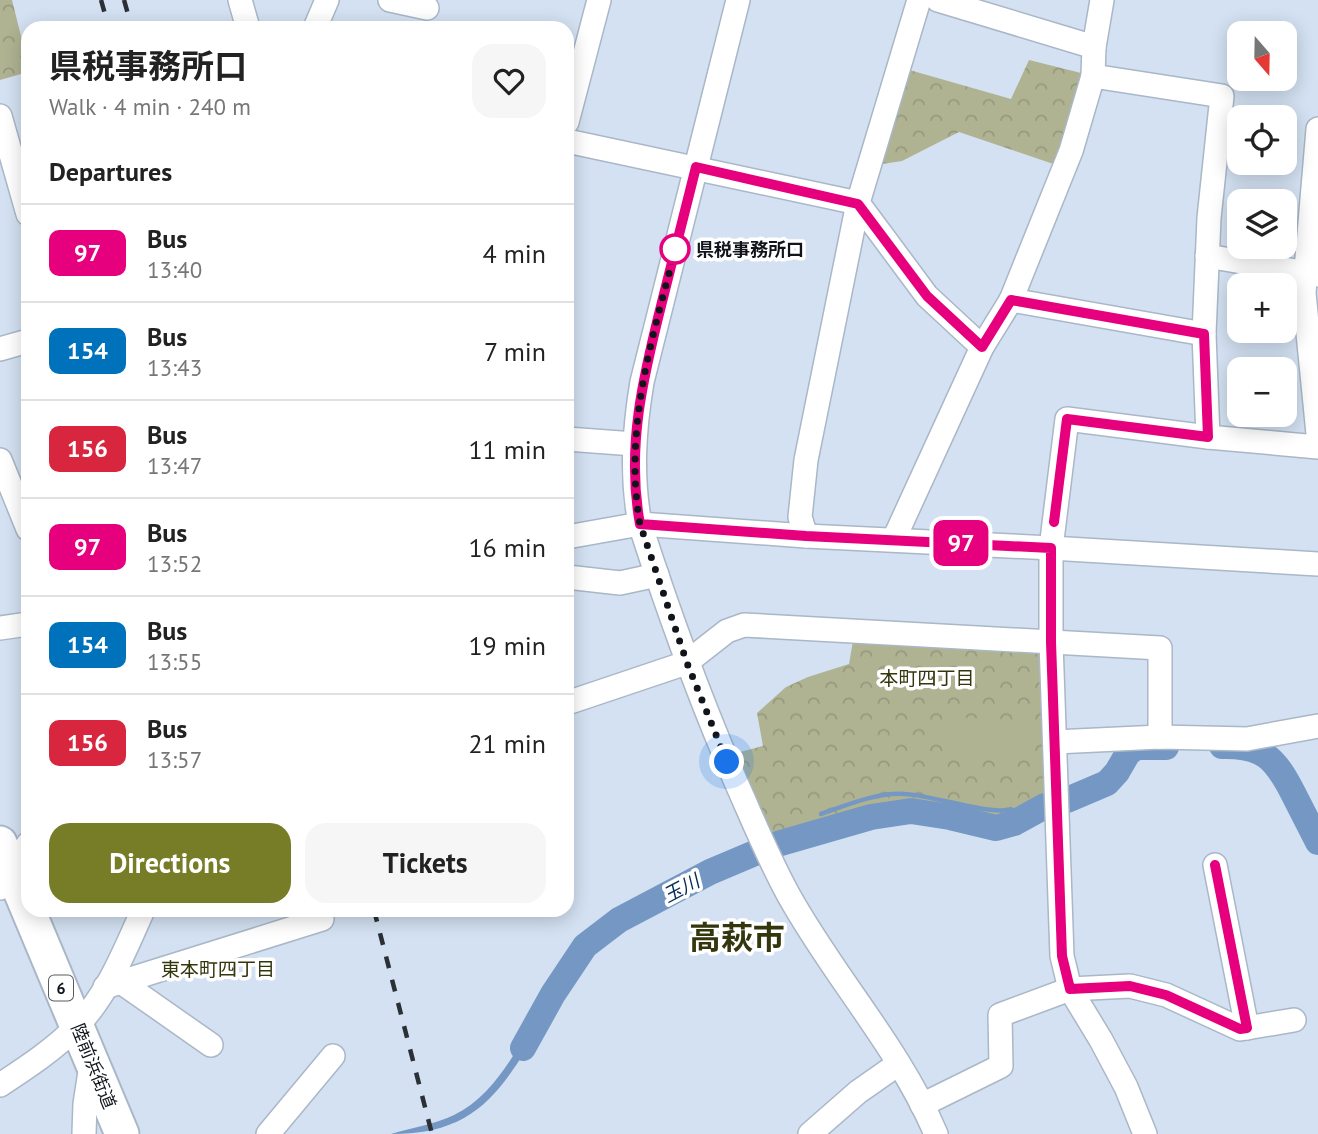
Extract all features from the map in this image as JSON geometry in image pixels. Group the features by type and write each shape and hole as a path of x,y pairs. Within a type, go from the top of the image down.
{"highway":[{"name":"陸前浜街道","path":"10,862 21,889"},
{"name":"陸前浜街道","path":"32,917 122,1134"}],"street":[{"path":"240,0 246,21"},
{"path":"318,21 327,0"},
{"path":"390,0 427,12"},
{"path":"574,95 599,0"},
{"path":"738,0 642,382 634,444 634,475 640,524 687,663 764,847 788,895 898,1064 936,1134"},
{"path":"806,536 800,517 806,460 858,204 919,0"},
{"path":"939,0 1094,47"},
{"path":"894,540 982,347 1011,300 1071,151 1093,75 1094,47 1102,0"},
{"path":"1093,75 1222,96 1209,218 1204,334 1208,437"},
{"path":"1,122 21,190"},
{"path":"1318,129 1312,274 1304,293 1318,434"},
{"path":"574,142 858,204 927,296 982,347"},
{"path":"1208,256 1312,274"},
{"path":"1011,300 1204,334"},
{"path":"0,349 21,343"},
{"path":"1145,1134 1126,1087 1070,989 1062,956 1051,642 1051,548 1067,419 1208,437 1318,447"},
{"path":"574,440 634,444"},
{"path":"0,460 21,512"},
{"path":"574,536 640,524 1318,565"},
{"path":"574,578 620,583 657,575"},
{"path":"0,628 21,625"},
{"path":"574,701 687,663 727,631 744,625 1160,648 1160,737"},
{"path":"1055,742 1160,737 1247,739 1318,726"},
{"path":"1215,865 1247,1028"},
{"path":"0,1085 77,1026 113,985 141,917"},
{"path":"113,985 322,919"},
{"path":"113,985 211,1045"},
{"path":"922,1105 1002,1066 1000,1015 1070,989 1130,986 1166,995 1240,1029 1294,1020"},
{"path":"268,1134 333,1056"},
{"path":"84,1134 85,1104 92,1062"},
{"path":"810,1134 858,1091 898,1064"}],"green space":[{"path":"0,0 12,0 21,36 21,74 0,80"},
{"path":"1029,60 1093,76 1065,168 959,132 902,161 869,166 899,67 1011,99"},
{"path":"854,635 1050,646 1056,790 1034,812 1006,827 930,814 898,813 774,845 736,753 763,746 757,713 786,687 849,664"},
{"path":"949,717 1032,721 1030,758 946,753"}],"water":[{"path":"537,1016 544,1021 515,1067 485,1103 447,1126 421,1132 391,1134 454,1115 481,1097 512,1058"}],"waterway":[{"name":"玉川","path":"1222,746 1258,751 1273,762 1318,842"},
{"name":"玉川","path":"1067,800 1107,783 1128,753 1136,747 1166,747"},
{"path":"821,814 862,800 894,794 916,795 990,810 1011,809"},
{"name":"玉川","path":"523,1048 553,994 585,946 619,920 710,872 774,845 871,817 911,811 996,828 1014,823 1045,806"}],"railway":[{"path":"101,0 107,21"},
{"path":"124,0 130,21"},
{"path":"376,917 432,1134"}],"bus line":[{"name":"97","path":"1054,522 1067,419 1208,437 1204,334 1011,300 982,347 927,296 858,204 696,167 651,344 637,412 634,475 640,524 806,536 1051,548 1051,642 1062,956 1070,989 1130,986 1166,995 1240,1029 1247,1028 1215,865"}],"place":[{"name":"県税事務所口","path":"675,249"}],"district":[{"name":"本町四丁目","path":"927,678"},
{"name":"高萩市","path":"737,937"},
{"name":"東本町四丁目","path":"218,969"}],"route":[{"path":"675,249 677,243 637,412 634,444 636,500 640,524 687,663 727,762"}]}
